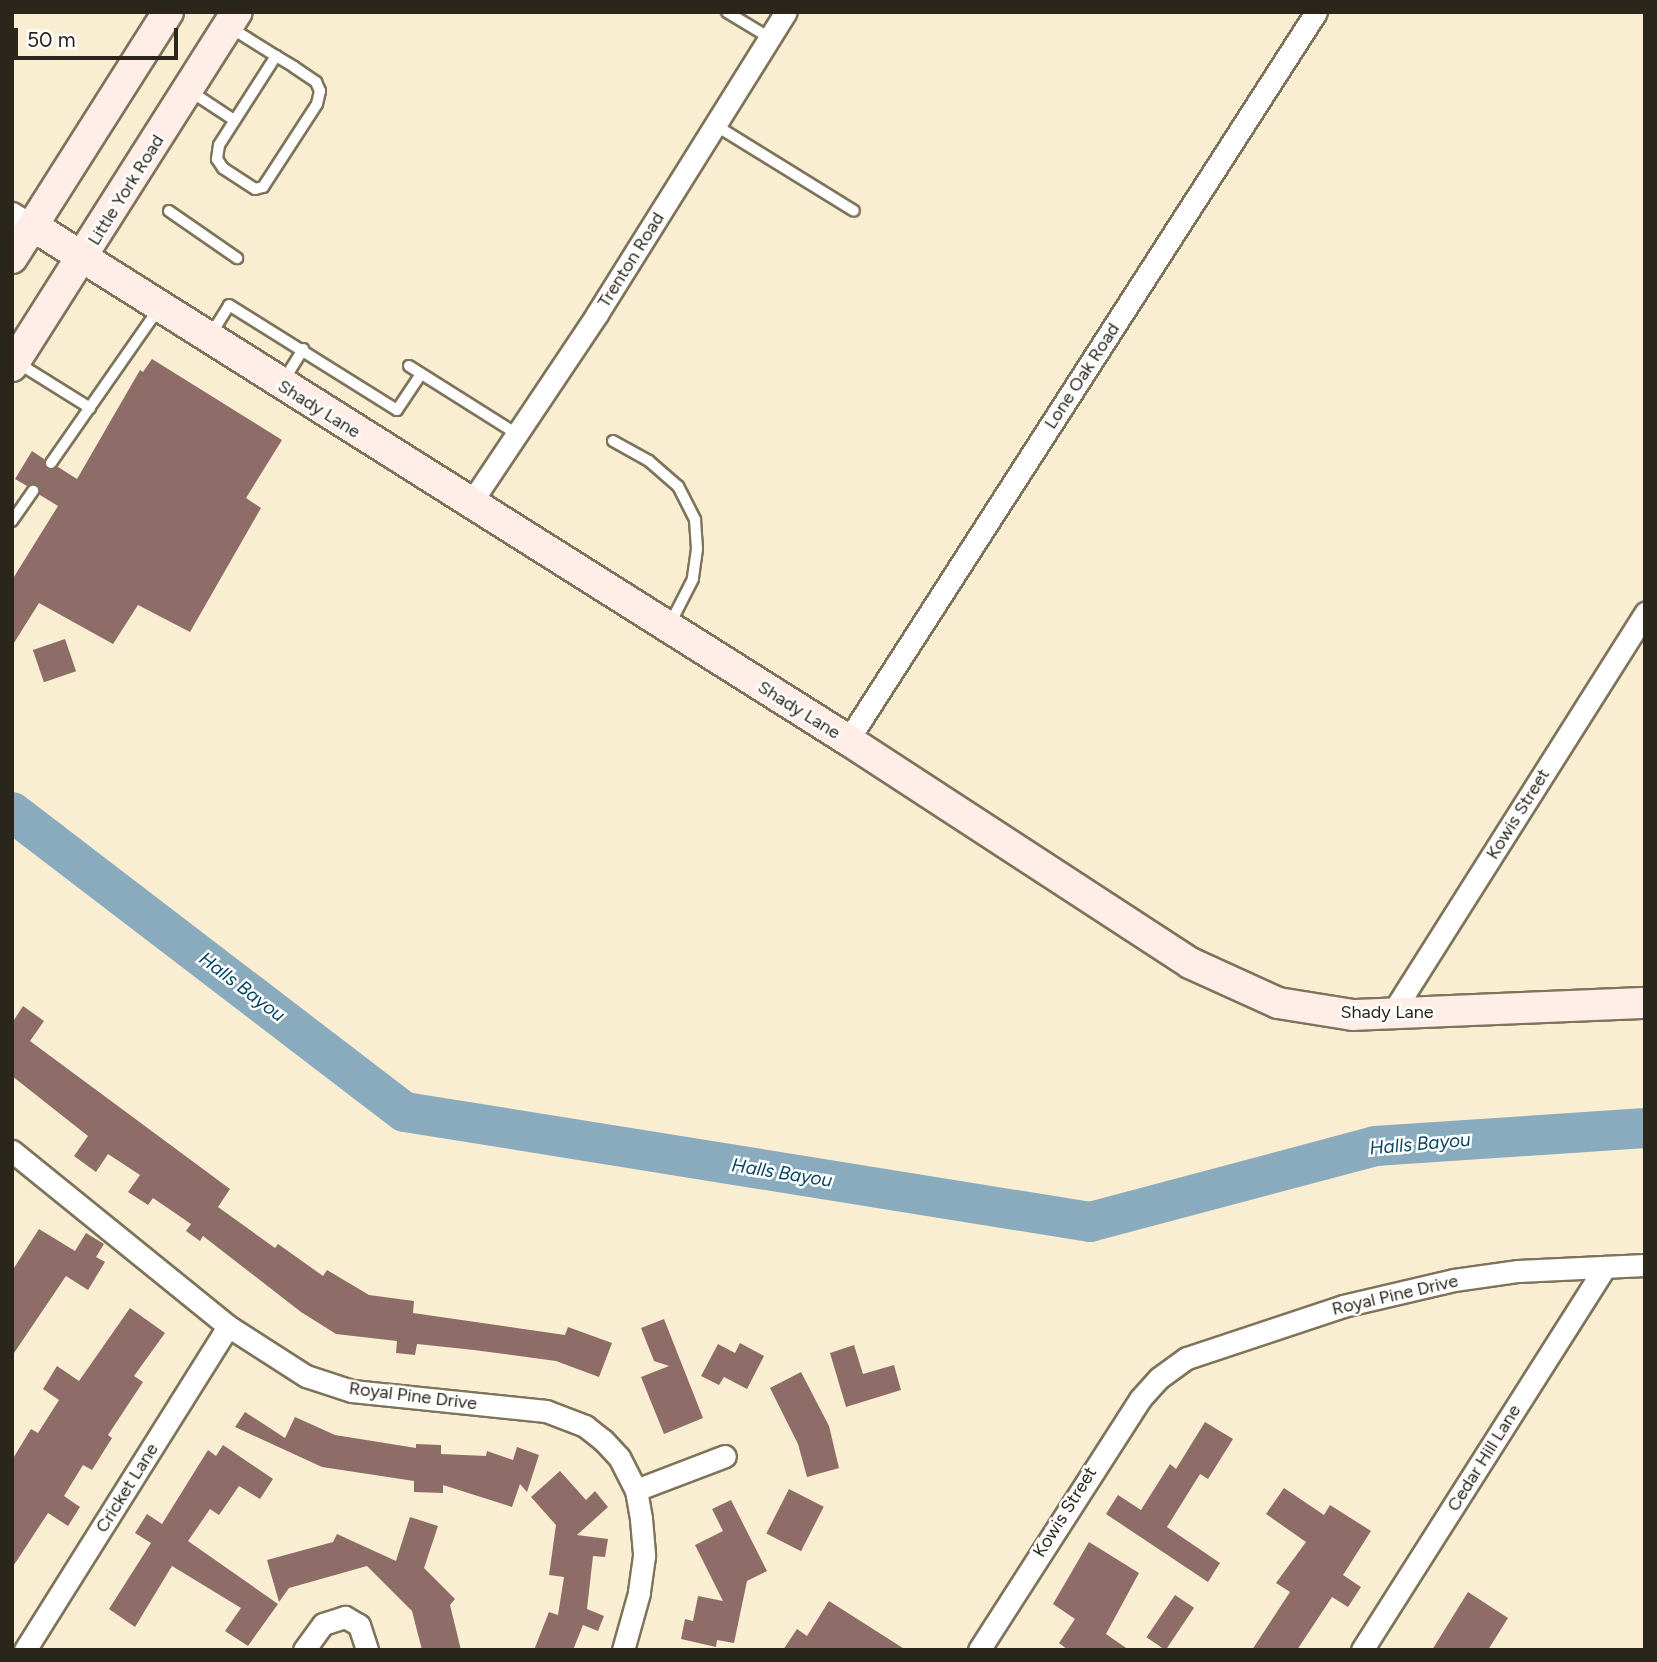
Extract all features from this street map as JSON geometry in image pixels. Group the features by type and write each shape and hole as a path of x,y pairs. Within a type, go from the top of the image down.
{"street":[{"path":"12,258 23,219 168,12"},
{"name":"Trenton Road","path":"470,504 786,12"},
{"name":"Lone Oak Road","path":"848,740 1316,12"},
{"name":"Little York Road","path":"14,364 233,20"},
{"name":"Shady Lane","path":"23,219 208,340 848,740 1190,963 1278,1003 1353,1015 1645,1003"},
{"name":"Kowis Street","path":"1391,1015 1645,613"},
{"name":"Royal Pine Drive","path":"16,1163 228,1326 306,1376 352,1391 524,1408 564,1416 603,1440 619,1457 636,1490"},
{"name":"Royal Pine Drive","path":"1159,1378 1221,1344 1394,1292 1518,1271 1645,1265"},
{"name":"Cedar Hill Lane","path":"1362,1650 1605,1267"},
{"name":"Cricket Lane","path":"25,1650 228,1326"},
{"name":"Kowis Street","path":"979,1650 1092,1469 1159,1378"},
{"path":"623,1650 644,1556 636,1490 725,1456"},
{"path":"304,1650 324,1624 345,1617 359,1625 367,1650"}],"lane":[{"path":"727,12 770,38"},
{"path":"233,20 276,56 316,82 320,91 317,104 263,187 255,189 223,168 217,159 219,145 276,56"},
{"path":"188,90 234,120"},
{"path":"715,125 854,211"},
{"path":"169,211 237,258"},
{"path":"208,340 229,305 397,410 421,374"},
{"path":"51,463 159,308"},
{"path":"281,385 303,349"},
{"path":"14,364 90,408"},
{"path":"409,366 517,434"},
{"path":"613,442 649,461 678,486 695,520 697,549 693,579 667,628"},
{"path":"12,522 33,491"}],"building":[{"path":"152,359 282,440 246,498 261,508 190,632 138,605 113,644 39,603 12,646 12,580 58,506 40,495 37,484 27,486 15,479 32,451 44,459 47,470 58,467 77,479 140,370 143,372"},
{"path":"65,639 76,671 44,682 33,650"},
{"path":"23,1006 44,1021 30,1041 230,1189 218,1207 275,1248 278,1244 323,1276 327,1270 369,1295 414,1301 413,1313 565,1335 568,1327 612,1343 599,1377 556,1361 474,1350 417,1344 415,1355 396,1353 397,1341 336,1334 301,1312 203,1236 200,1241 186,1231 191,1224 153,1198 148,1205 128,1192 140,1175 108,1154 96,1172 74,1156 88,1136 12,1076 12,1023"},
{"path":"39,1229 75,1251 86,1233 104,1244 96,1257 105,1262 88,1290 66,1276 12,1356 12,1271"},
{"path":"130,1308 165,1333 134,1376 143,1382 108,1435 112,1438 92,1470 83,1465 64,1496 80,1507 68,1526 48,1513 12,1568 12,1460 31,1429 38,1433 59,1400 43,1389 57,1366 79,1381"},
{"path":"664,1319 703,1418 664,1434 641,1377 669,1366 654,1361 641,1328"},
{"path":"740,1343 764,1356 747,1389 724,1377 719,1385 701,1376 718,1344 735,1353"},
{"path":"854,1345 863,1374 894,1365 901,1390 846,1407 830,1353"},
{"path":"801,1372 829,1426 839,1468 807,1477 798,1444 770,1388"},
{"path":"245,1412 285,1438 295,1417 335,1435 416,1448 416,1444 441,1445 441,1454 486,1456 487,1451 513,1460 517,1447 539,1455 527,1492 520,1484 512,1507 443,1485 443,1493 414,1492 414,1481 322,1467 235,1427"},
{"path":"1205,1422 1233,1439 1208,1479 1200,1474 1167,1527 1220,1563 1208,1582 1106,1514 1118,1495 1141,1510 1170,1464 1176,1469"},
{"path":"223,1445 273,1479 260,1499 239,1486 219,1515 210,1509 188,1541 278,1604 248,1646 225,1631 241,1608 172,1566 135,1627 109,1609 151,1543 135,1533 147,1514 162,1524 208,1450 216,1456"},
{"path":"560,1471 586,1500 595,1491 608,1507 577,1535 608,1539 605,1557 593,1556 587,1609 604,1616 598,1631 583,1625 573,1650 534,1650 549,1612 558,1615 564,1577 549,1575 556,1525 531,1497"},
{"path":"1284,1488 1324,1515 1330,1505 1371,1531 1343,1575 1361,1587 1348,1607 1332,1597 1297,1650 1252,1650 1290,1592 1276,1583 1306,1542 1266,1514"},
{"path":"789,1489 824,1507 801,1551 766,1534"},
{"path":"731,1500 767,1571 747,1581 734,1643 717,1640 716,1647 681,1639 685,1619 693,1621 698,1596 723,1601 695,1545 723,1531 712,1509"},
{"path":"410,1517 438,1526 424,1568 455,1599 450,1605 461,1650 422,1650 412,1611 367,1566 289,1588 279,1602 267,1560 333,1542 337,1534 396,1561"},
{"path":"1089,1542 1139,1573 1106,1634 1129,1650 1068,1650 1059,1643 1075,1619 1053,1604"},
{"path":"1468,1592 1508,1618 1488,1650 1432,1650"},
{"path":"1175,1595 1194,1608 1166,1650 1146,1637"},
{"path":"829,1601 906,1650 783,1650 797,1629 807,1636"}],"waterway":[{"name":"Halls Bayou","path":"12,812 405,1112 1090,1222 1375,1146 1645,1128"}]}
